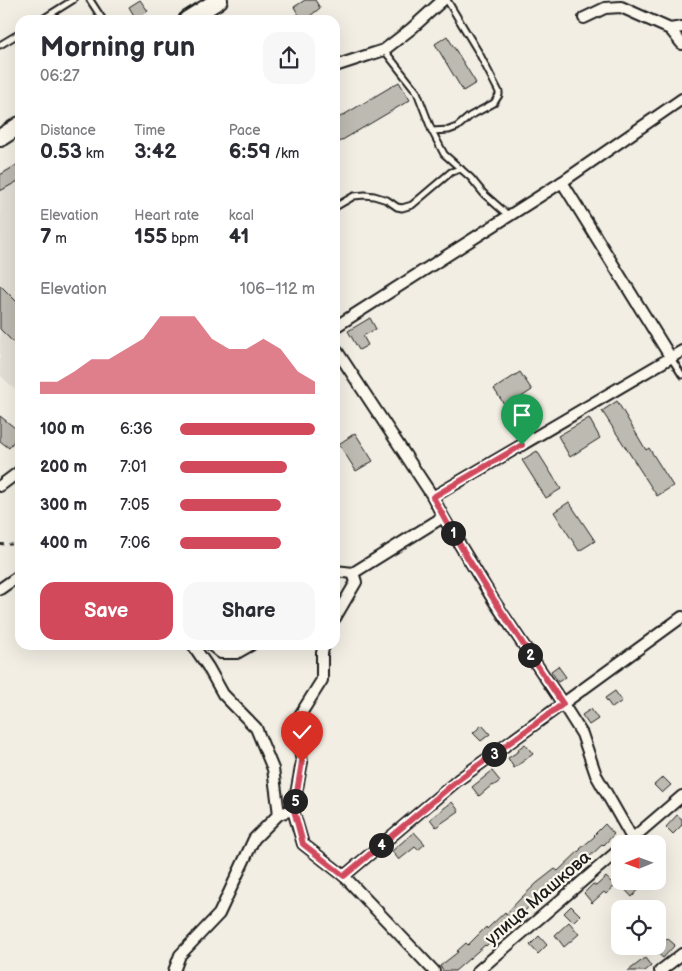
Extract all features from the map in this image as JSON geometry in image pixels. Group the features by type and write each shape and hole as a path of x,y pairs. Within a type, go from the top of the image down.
{"highway":[{"path":"195,15 219,0"},
{"path":"0,138 15,128"}],"street":[{"path":"340,64 384,50 445,0"},
{"path":"584,18 606,8 621,8 670,29 682,44"},
{"path":"670,29 682,27"},
{"path":"340,325 562,182 682,99"},
{"path":"562,182 671,358"},
{"path":"433,497 682,351"},
{"path":"340,356 433,497 494,601 582,734 596,775 626,835"},
{"path":"0,486 15,475"},
{"path":"340,572 353,573 443,517"},
{"path":"340,609 356,582 353,573"},
{"path":"0,589 15,578"},
{"path":"344,876 458,780 682,617"},
{"path":"196,650 223,694 256,728 273,769 279,814"},
{"path":"218,650 222,653 237,653 243,650"},
{"path":"323,650 322,680 295,723 302,762 294,810 303,844 344,876 434,971"},
{"path":"636,835 682,796"},
{"path":"174,971 180,955 219,914 254,839 279,814 294,810"},
{"name":"улица Машкова","path":"478,971 611,857"},
{"path":"660,971 682,954"}],"lane":[{"path":"49,15 74,0"},
{"path":"90,0 100,15"},
{"path":"432,131 449,130 456,127 494,102 499,95 479,53 445,0"},
{"path":"0,45 15,36"},
{"path":"384,50 417,92 432,131 444,154 471,178 484,194 508,216"},
{"path":"340,204 354,196 365,195 387,200 402,208 412,205 450,172 461,169"},
{"path":"671,358 682,375"}],"path":[{"path":"0,544 15,545"}],"shaded area":[{"path":"15,165 15,389 0,375 0,173"}],"building":[{"path":"140,0 148,11 142,15 134,15 129,7"},
{"path":"305,0 315,0 320,8 311,15 299,15 294,7"},
{"path":"447,36 476,83 463,91 435,44"},
{"path":"399,82 410,100 340,141 340,117"},
{"path":"15,166 15,183 0,191 0,175"},
{"path":"0,285 15,300 15,344 0,329"},
{"path":"370,318 376,329 363,336 368,345 359,350 348,331"},
{"path":"520,372 532,390 506,407 494,389"},
{"path":"617,401 646,450 649,448 673,486 657,496 602,411"},
{"path":"0,416 15,428 15,439 9,448 0,441"},
{"path":"589,418 600,438 570,457 558,436"},
{"path":"355,433 373,461 356,471 340,443"},
{"path":"537,451 561,489 546,498 522,460"},
{"path":"569,502 595,541 579,551 554,512"},
{"path":"558,666 566,677 558,682 551,671"},
{"path":"615,691 622,701 612,708 605,698"},
{"path":"591,709 598,719 589,725 582,715"},
{"path":"482,725 490,734 481,741 473,733"},
{"path":"525,744 533,754 514,768 508,758 519,751 518,749"},
{"path":"492,771 500,781 479,796 472,787"},
{"path":"663,777 671,785 662,793 654,785"},
{"path":"452,802 459,811 436,827 430,819"},
{"path":"677,815 682,819 682,825 673,834 666,827"},
{"path":"605,824 614,834 611,835 604,845 569,872 554,887 552,885 521,915 519,913 486,946 455,971 443,971 440,966 466,943 468,945 505,912 506,914 537,883 555,869 558,871"},
{"path":"414,832 425,844 418,850 415,847 399,860 392,851"},
{"path":"606,877 611,882 611,890 606,894 604,892 592,903 584,893 593,884 596,886"},
{"path":"625,890 638,890 632,897"},
{"path":"571,906 580,915 573,922 564,913"},
{"path":"569,922 579,934 564,947 555,935"},
{"path":"539,936 547,945 538,954 530,945"},
{"path":"666,939 675,945 666,955"},
{"path":"645,958 651,966 645,971 628,971"}],"route":[{"path":"302,762 294,810 303,844 344,876 458,780 563,704 494,601 433,497 522,445"}]}
